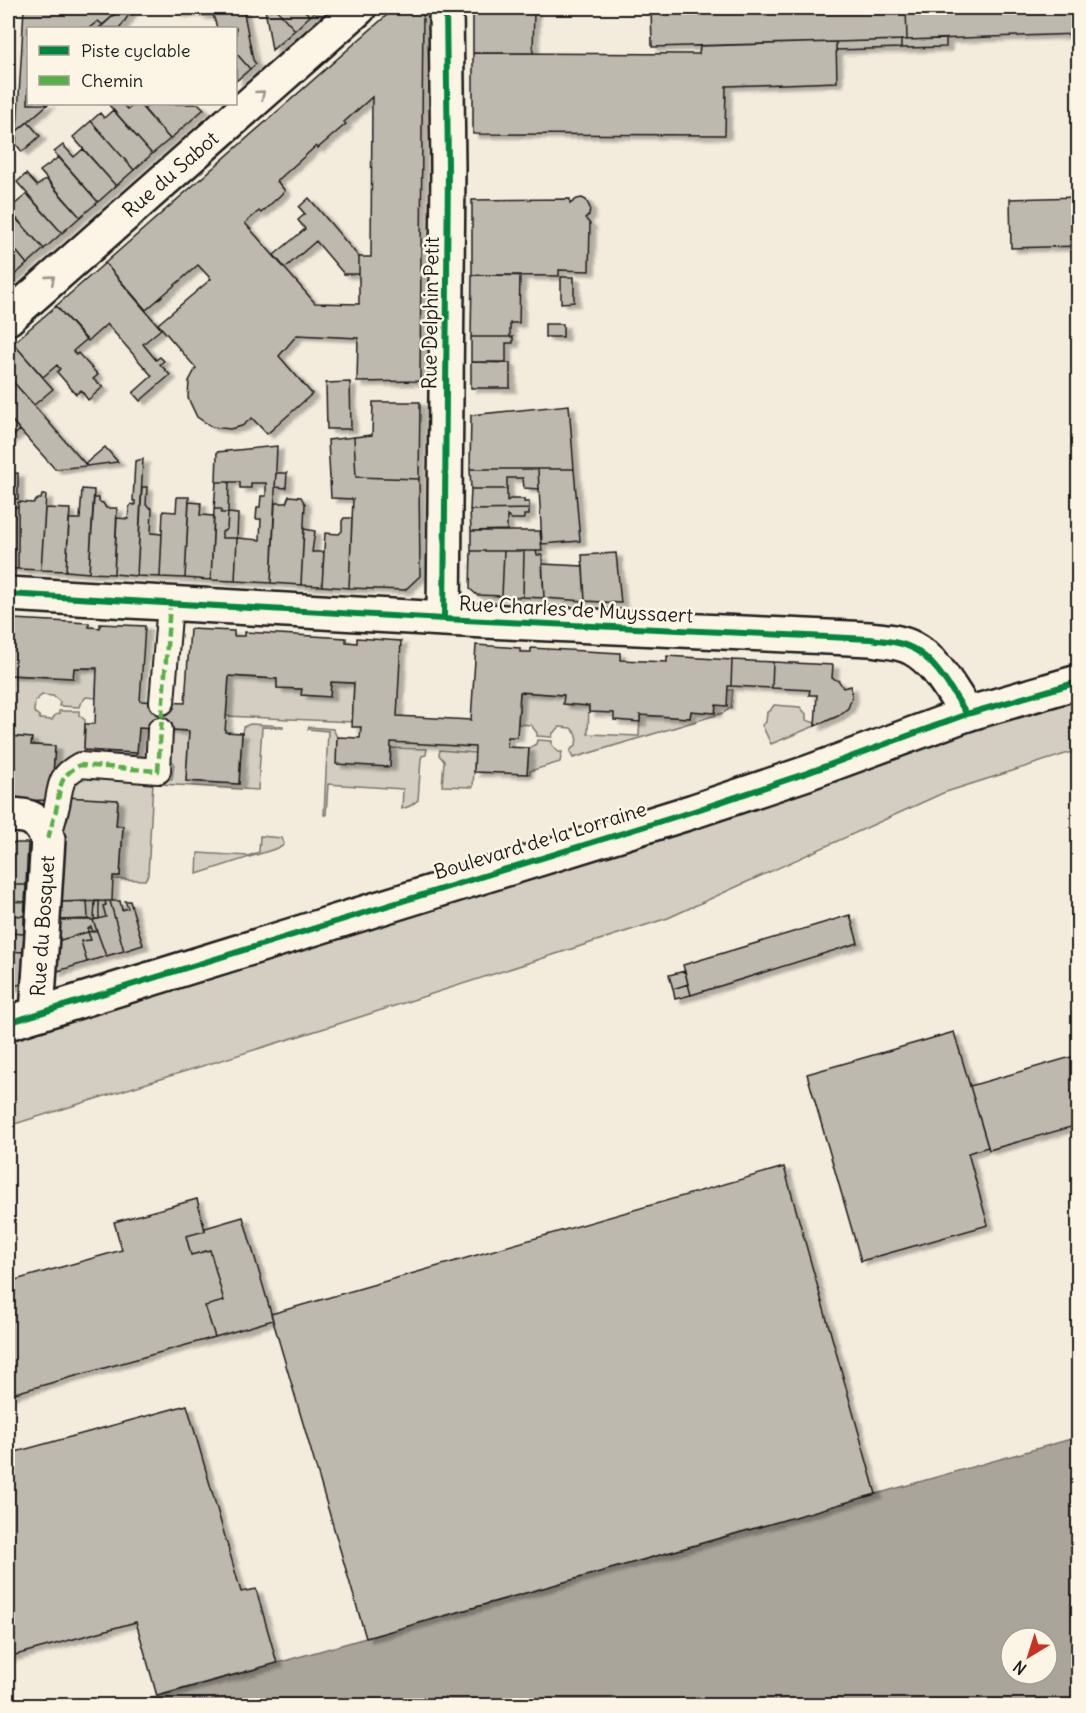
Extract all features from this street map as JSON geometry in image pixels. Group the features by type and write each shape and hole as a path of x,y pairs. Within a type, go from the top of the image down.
{"street":[{"name":"Rue du Sabot","path":"8,318 359,8"},
{"name":"Rue Delphin Petit","path":"444,619 448,167 446,8"},
{"name":"Rue Charles de Muyssaert","path":"8,594 444,619 857,627 910,646 922,654 932,664 967,714"},
{"path":"162,702 170,604"},
{"name":"Boulevard de la Lorraine","path":"22,1018 694,811 807,773 967,714 1078,682"},
{"path":"48,839 58,800 59,786 71,770 80,765 158,771 160,729"},
{"path":"8,815 24,815 36,820 48,839"},
{"name":"Rue du Bosquet","path":"22,1018 48,839"}],"shaded area":[{"path":"74,668 97,669 96,698 86,697 79,707 59,706 60,702 53,696 42,695 35,701 34,712 40,719 52,720 55,715 59,714 59,711 79,711 79,715 85,720 84,750 137,753 139,728 154,729 151,753 144,759 85,757 51,800 55,746 31,745 31,738 8,736 9,675 73,678"},
{"path":"229,676 277,679 277,688 302,689 302,695 330,696 331,682 354,683 352,722 226,716"},
{"path":"728,690 733,690 731,708 723,713 573,758 570,752 576,746 577,735 571,728 560,727 552,737 537,736 531,725 518,724 520,692 564,695 589,706 588,734 639,736 640,715 690,718 691,711 715,713 716,705"},
{"path":"1078,697 1078,750 943,793 668,918 338,1024 8,1126 8,1041 549,873 940,737"},
{"path":"774,705 800,707 806,714 806,720 815,723 815,726 771,744 762,725 766,722 767,712"},
{"path":"250,724 283,726 283,728 262,727 258,790 161,784 165,779 172,779 174,763 169,759 167,730 189,731 186,781 239,784 243,727"},
{"path":"309,727 333,729 337,737 390,766 391,748 427,749 426,755 421,759 418,800 402,809 403,789 328,784 326,815 324,815 328,731 308,729"},
{"path":"537,740 552,741 552,745 558,752 562,752 560,762 527,774 529,748 536,744"},
{"path":"440,750 475,753 473,787 442,786 444,761 439,755"},
{"path":"80,775 153,782 148,875 145,880 113,879 113,876 120,876 123,826 116,826 118,801 65,797"},
{"path":"260,836 282,838 284,844 281,847 197,874 198,853 248,856 259,852"},
{"path":"1078,1437 1078,1705 125,1706"}],"building":[{"path":"24,8 122,8 103,25 98,21 90,27 27,27 27,105 47,105 17,131"},
{"path":"122,8 127,8 130,13 121,27 100,27"},
{"path":"177,8 199,8 199,12 177,13"},
{"path":"199,8 211,8 213,15 200,15"},
{"path":"211,8 243,8 253,60 256,64 250,69 237,54 237,27 217,27"},
{"path":"275,8 295,30 272,50 265,9"},
{"path":"275,8 302,8 310,16 295,30"},
{"path":"302,8 320,8 310,16"},
{"path":"395,8 423,8 420,381 357,382 358,338 297,335 279,356 312,394 267,434 252,418 242,426 230,429 212,427 197,417 188,398 189,381 196,368 158,324 211,279 198,265 146,310 105,263","holes":["372,97 371,257 359,257 359,304 315,303 245,223 259,211 261,213 285,191 277,181 316,146 318,148 346,124 344,122"]},
{"path":"473,8 534,8 533,53 473,53"},
{"path":"651,8 906,8 907,40 652,47"},
{"path":"906,8 1078,8 1078,34 907,40"},
{"path":"946,39 946,47 901,48 901,40"},
{"path":"901,40 901,48 836,50 836,42"},
{"path":"836,42 837,82 726,86 725,135 473,134 473,53 699,54 700,46"},
{"path":"237,54 250,69 237,80"},
{"path":"109,105 123,105 128,109 134,105 140,105 170,139 152,154"},
{"path":"149,105 200,105 204,109 170,139 144,109"},
{"path":"113,110 152,154 134,170 91,121 100,113 104,118"},
{"path":"91,121 134,170 116,186 73,137"},
{"path":"28,122 40,136 22,152 16,144 17,131"},
{"path":"63,145 74,157 83,149 116,186 98,202 54,152"},
{"path":"59,157 98,202 80,217 40,171"},
{"path":"26,174 37,186 46,179 80,217 62,233 17,182"},
{"path":"27,194 62,233 44,249 8,210"},
{"path":"1078,197 1078,246 1011,248 1010,199"},
{"path":"309,198 359,257 359,274 344,274 316,241 285,268 274,255 305,229 298,220 305,214 299,207"},
{"path":"582,198 586,200 590,208 589,215 585,218 590,224 589,271 559,270 559,276 472,275 472,200 570,199 570,204"},
{"path":"8,209 44,249 27,264 8,241"},
{"path":"8,241 27,264 8,281"},
{"path":"105,263 161,329 143,344 156,360 160,357 164,361 160,364 170,375 140,401 133,393 152,376 107,324 88,341 56,306"},
{"path":"472,275 520,275 519,323 510,323 510,337 471,337"},
{"path":"561,277 574,277 574,302 561,303"},
{"path":"56,306 86,340 73,351 76,355 78,353 98,375 93,379 103,387 88,400 81,390 76,394 57,372 60,369 57,365 43,377 13,343"},
{"path":"545,324 563,324 563,337 545,337"},
{"path":"471,337 513,337 513,343 506,343 506,362 471,362"},
{"path":"13,343 53,389 34,405 8,376 8,348"},
{"path":"471,362 510,363 510,388 471,388"},
{"path":"8,376 87,466 55,469 20,430 8,416"},
{"path":"350,382 351,429 327,429 326,383"},
{"path":"373,402 420,402 419,479 356,477 354,437 372,435"},
{"path":"569,405 574,469 470,469 471,415"},
{"path":"8,416 20,430 8,441"},
{"path":"354,437 356,477 419,479 420,576 405,590 349,588 353,499 331,498 328,440"},
{"path":"277,446 271,583 235,581 237,538 260,540 261,519 256,519 257,507 260,507 261,496 266,496 266,483 251,483 251,488 240,488 240,482 216,482 217,452"},
{"path":"105,447 118,462 87,466 85,464"},
{"path":"143,459 137,576 114,574 117,518 128,519 131,504 135,505 133,501 135,461"},
{"path":"470,469 538,469 539,489 524,488 523,478 507,478 507,489 471,489"},
{"path":"538,469 574,469 580,541 542,544"},
{"path":"18,473 18,499 8,499 8,474"},
{"path":"276,473 287,473 286,488 275,487"},
{"path":"216,482 229,482 228,513 221,513 221,509 214,509"},
{"path":"142,487 147,487 146,505 152,509 151,533 162,534 160,577 137,576"},
{"path":"82,489 94,490 89,573 66,571 69,519 80,519"},
{"path":"471,489 507,489 507,501 524,499 524,502 529,502 529,509 470,510"},
{"path":"42,495 46,495 41,570 18,569 18,502 33,503 41,499"},
{"path":"289,496 301,497 305,504 301,585 271,583 275,503 286,503"},
{"path":"177,497 189,497 185,578 160,577 163,511 176,512"},
{"path":"94,498 99,498 99,502 103,503 106,508 117,508 114,574 89,573"},
{"path":"189,502 201,503 200,515 214,516 211,580 185,578"},
{"path":"13,507 18,507 18,569 8,568 8,512 13,512"},
{"path":"45,508 70,509 66,571 41,570"},
{"path":"214,509 221,509 221,513 228,513 227,529 222,532 222,538 237,538 235,581 211,580"},
{"path":"529,509 529,515 524,515 524,519 511,519 507,516 507,530 471,531 470,510"},
{"path":"228,513 238,514 237,538 222,538 222,532 227,529"},
{"path":"344,518 352,518 349,588 322,586 325,533 339,534 342,531"},
{"path":"304,529 315,531 312,552 324,552 322,586 301,585"},
{"path":"471,531 540,531 542,551 471,551"},
{"path":"471,551 504,551 502,596 477,595 470,589"},
{"path":"504,551 524,551 523,597 502,596"},
{"path":"524,551 536,551 537,555 542,555 544,598 523,597"},
{"path":"616,553 621,603 585,601 582,555"},
{"path":"542,564 583,566 585,601 544,598"},
{"path":"8,618 13,619 10,661 8,661"},
{"path":"13,619 89,623 89,627 100,628 100,624 145,626 140,701 185,703 190,629 234,631 234,636 245,636 245,632 346,638 346,642 357,643 357,638 401,641 397,716 471,720 476,645 520,648 520,652 531,652 531,648 620,653 620,660 667,662 667,656 732,660 731,686 728,686 727,706 716,705 715,713 691,711 690,718 640,715 640,722 614,720 614,713 589,712 589,706 563,704 564,695 520,692 517,737 508,737 507,747 529,748 527,774 474,772 475,747 391,742 390,767 336,764 337,737 360,738 361,727 352,727 354,683 331,682 330,697 301,695 302,689 277,688 277,679 229,676 225,732 242,733 239,784 186,781 189,731 139,728 137,753 84,750 85,724 95,724 97,668 74,668 73,678 9,675"},
{"path":"732,660 773,662 772,688 731,686"},
{"path":"773,662 833,665 832,678 839,681 843,688 851,686 852,698 848,708 838,716 815,726 817,695 809,695 810,690 772,688"},
{"path":"8,736 32,738 31,745 55,746 51,800 8,801"},
{"path":"65,797 118,800 116,826 123,826 120,876 113,876 112,901 59,902"},
{"path":"8,843 28,843 26,885 8,885"},
{"path":"8,885 26,885 25,902 8,901"},
{"path":"8,901 25,902 24,916 8,915"},
{"path":"87,901 88,919 58,920 59,902"},
{"path":"95,901 99,901 99,919 94,919"},
{"path":"105,901 110,901 124,951 106,956 93,920 106,917 103,906 106,905"},
{"path":"110,901 120,901 122,910 128,908 125,901 130,901 143,945 124,951"},
{"path":"8,915 24,916 24,934 8,933"},
{"path":"850,915 858,943 691,995 683,965"},
{"path":"58,920 93,920 97,931 93,932 91,927 88,932 57,941"},
{"path":"97,931 106,956 87,962 81,941 91,940 88,932"},
{"path":"88,932 91,940 81,941 87,962 55,972 57,941"},
{"path":"8,933 24,934 23,952 8,951"},
{"path":"8,951 23,952 21,984 8,988"},
{"path":"685,971 688,984 673,989 669,975"},
{"path":"688,984 691,995 675,999 673,989"},
{"path":"954,1032 988,1147 968,1153 988,1225 861,1261 807,1074"},
{"path":"1078,1055 1078,1125 989,1150 970,1086"},
{"path":"784,1167 876,1494 366,1638 271,1314"},
{"path":"197,1199 205,1231 186,1236 191,1255 210,1250 224,1301 205,1306 215,1337 8,1395 8,1282 122,1250 114,1222"},
{"path":"243,1217 273,1320 215,1337 205,1306 224,1301 210,1250 191,1255 186,1236"},
{"path":"187,1405 241,1592 256,1589 277,1663 157,1696 136,1622 8,1657 8,1454"}],"marked path":[{"path":"48,839 62,783 66,775 80,765 158,771 170,604"}],"cycle path":[{"path":"444,619 448,167 446,8"},
{"path":"8,594 886,641 907,646 929,661 967,714"},
{"path":"8,1023 694,811 807,773 967,714 1078,682"}]}
